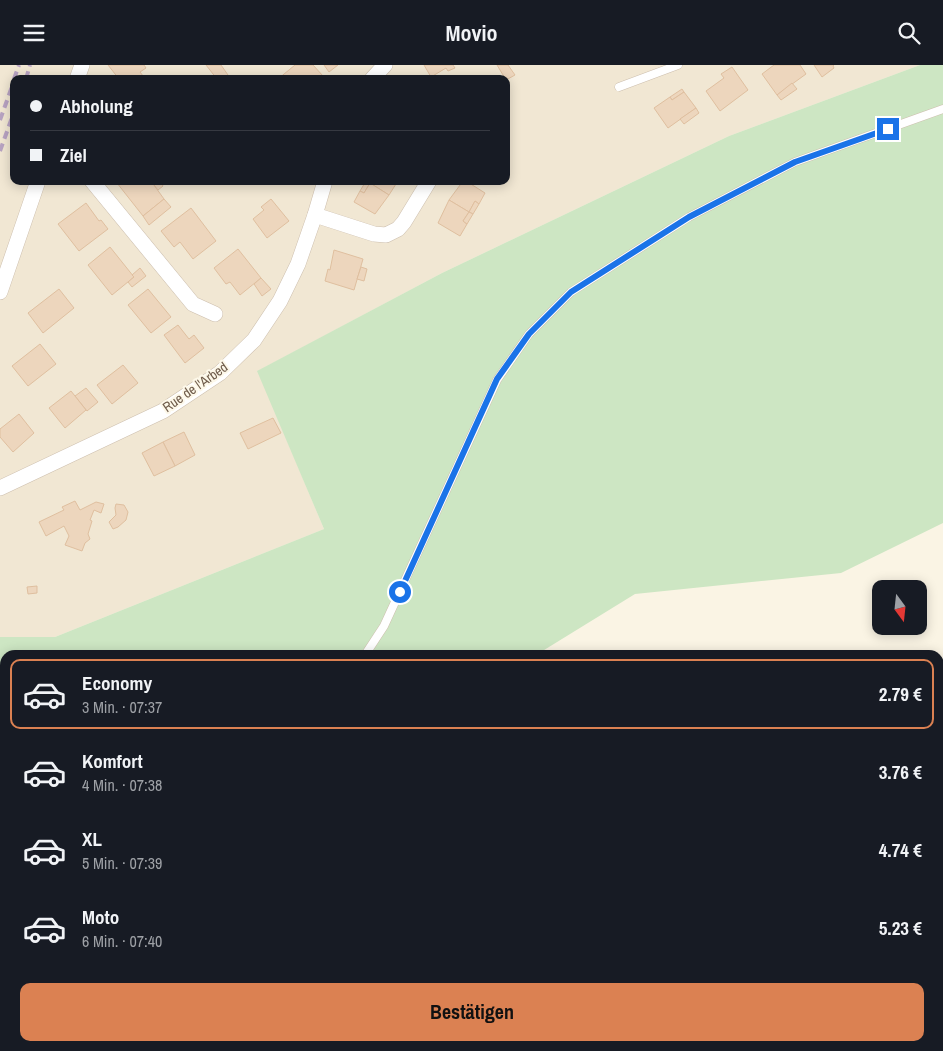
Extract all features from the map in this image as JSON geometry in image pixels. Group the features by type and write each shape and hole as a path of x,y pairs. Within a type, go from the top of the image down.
{"street":[{"path":"376,75 385,65"},
{"path":"0,292 37,185"},
{"path":"95,185 193,304 215,314"},
{"name":"Rue de l'Arbed","path":"0,488 163,411 220,373 254,340 280,301 298,264 324,185"},
{"path":"315,215 374,235 386,235 398,229 404,222 427,185"}],"lane":[{"path":"619,87 678,65"},
{"path":"368,650 384,626 497,379 529,334 571,292 689,217 795,162 943,109"}],"shaded area":[{"path":"0,65 920,65 729,136 442,273 258,371 324,529 55,637 0,637"}],"green space":[{"path":"920,65 943,65 943,523 841,573 635,594 544,650 0,650 0,637 55,637 324,529 257,371 442,273 729,136"}],"building":[{"path":"108,65 144,65 146,68 140,72 142,75 116,75"},
{"path":"206,65 221,65 228,75 214,75"},
{"path":"295,65 313,65 322,75 283,75"},
{"path":"324,65 338,65 329,72"},
{"path":"424,65 453,65 455,68 448,71 446,68 434,75 430,75"},
{"path":"497,65 508,65 515,75 510,78 510,75 503,75"},
{"path":"774,65 800,65 806,74 777,95 762,74"},
{"path":"814,65 834,65 834,68 822,77"},
{"path":"732,67 748,90 720,111 706,91 724,78 721,74"},
{"path":"792,83 797,89 781,100 777,95"},
{"path":"682,89 684,92 672,100 670,97"},
{"path":"684,92 696,108 668,128 654,108 670,97 672,100"},
{"path":"696,108 699,113 684,124 680,119"},
{"path":"119,185 154,185 164,199 143,216"},
{"path":"154,185 162,185 163,186 158,190"},
{"path":"364,185 369,185 364,193 360,191"},
{"path":"369,185 373,185 389,195 375,214 354,202 360,191 364,193"},
{"path":"373,185 395,185 389,195"},
{"path":"460,185 472,185 485,193 479,204 475,201 469,212 449,200"},
{"path":"164,199 171,207 149,225 143,216"},
{"path":"271,199 289,221 267,238 253,219 264,210 261,207"},
{"path":"449,200 469,212 463,221 467,224 460,236 438,223"},
{"path":"475,201 479,204 473,214 469,212"},
{"path":"86,203 99,221 101,220 108,229 79,251 58,224"},
{"path":"191,208 216,241 193,259 180,242 174,247 161,231"},
{"path":"469,212 473,214 467,224 463,221"},
{"path":"110,247 134,277 112,295 88,265"},
{"path":"238,249 261,278 240,295 230,282 226,284 214,268"},
{"path":"334,250 363,259 354,290 325,281 328,269 330,270"},
{"path":"361,267 367,269 364,281 357,279"},
{"path":"140,268 146,276 132,287 128,282 134,277 132,275"},
{"path":"261,278 271,289 262,296 254,284"},
{"path":"59,289 74,308 43,333 28,313"},
{"path":"148,289 171,317 151,333 128,305"},
{"path":"178,325 189,339 194,335 204,348 185,363 164,335"},
{"path":"40,344 56,364 28,386 12,366"},
{"path":"123,365 138,383 112,404 97,385"},
{"path":"86,388 98,402 87,411 75,396"},
{"path":"71,391 86,410 65,428 49,408"},
{"path":"19,414 34,433 13,452 0,437 0,429"},
{"path":"273,418 281,433 248,449 240,433"},
{"path":"184,432 195,455 175,466 163,442"},
{"path":"163,442 175,466 154,476 142,453"},
{"path":"75,501 80,510 96,502 104,504 101,513 94,510 88,534 90,539 85,543 82,551 65,545 69,536 64,526 46,536 39,522 64,510 62,507"},
{"path":"116,504 124,505 128,512 126,520 113,529 109,522 116,515"},
{"path":"37,586 37,593 28,594 27,587"}],"railway":[{"path":"15,75 19,65"},
{"path":"27,75 30,65"},
{"path":"0,120 10,92"},
{"path":"0,151 10,123"}],"route":[{"path":"400,592 497,379 529,334 571,292 689,217 795,162 888,129"}]}
